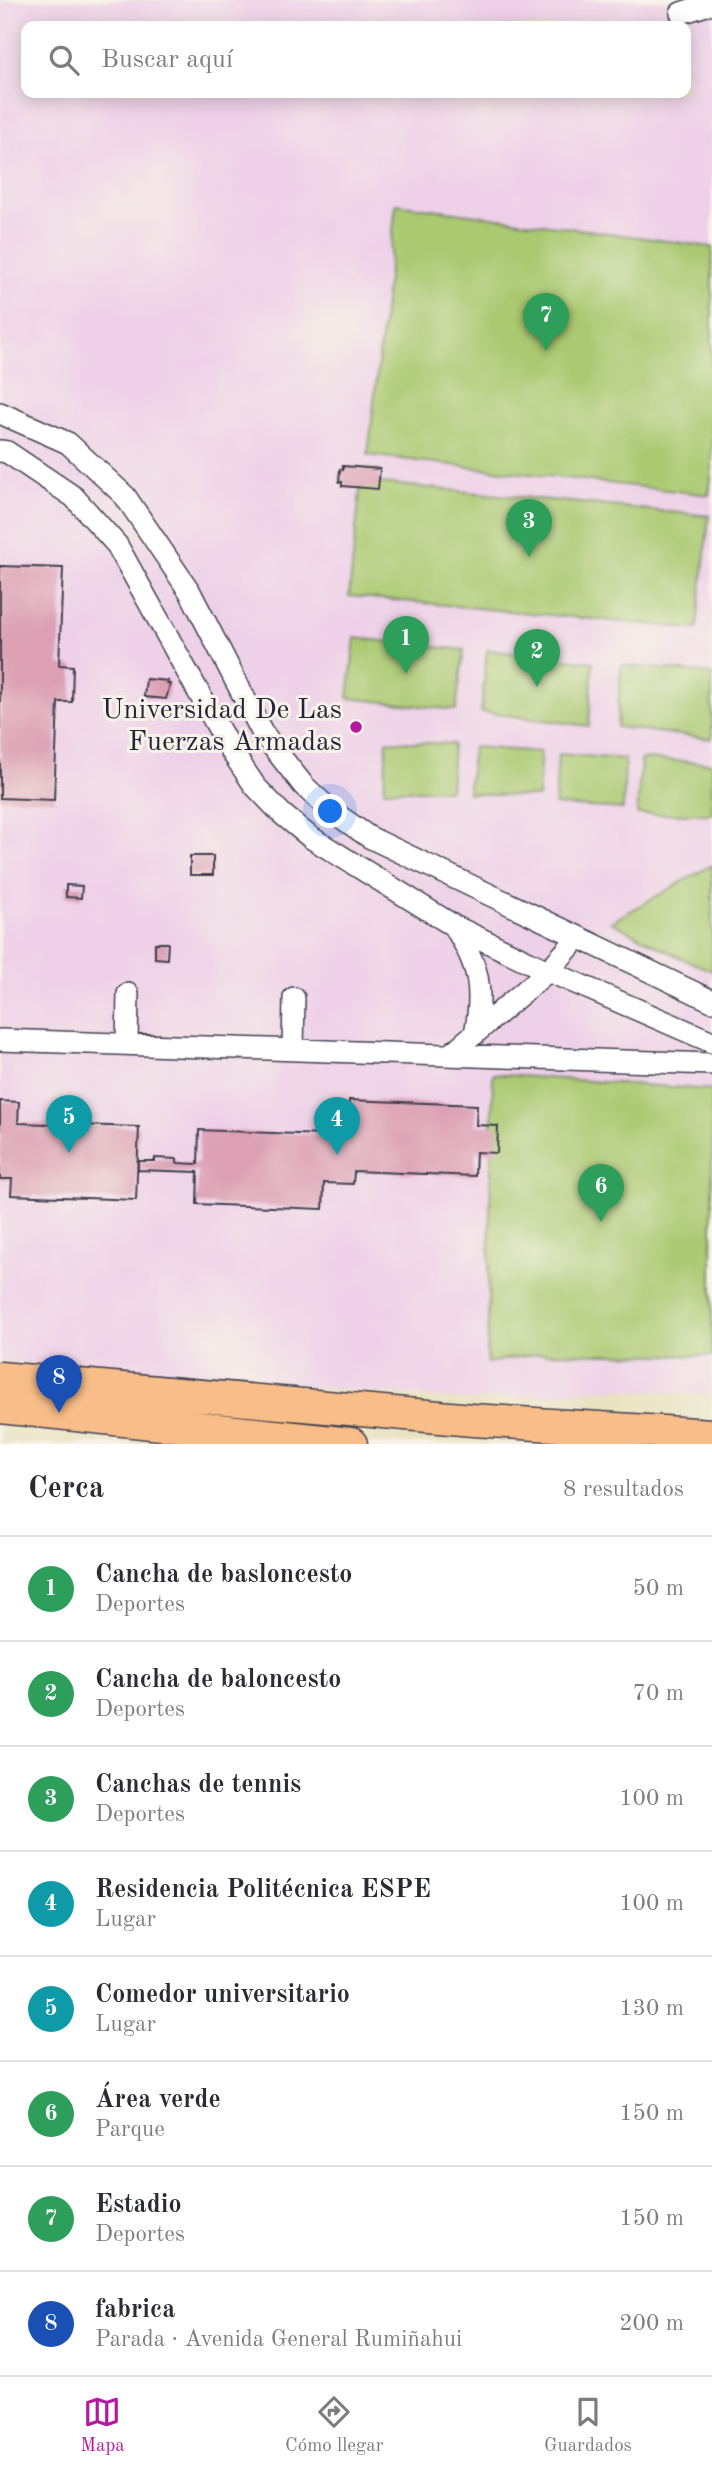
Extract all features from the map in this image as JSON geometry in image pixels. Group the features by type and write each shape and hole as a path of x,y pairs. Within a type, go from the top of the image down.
{"highway":[{"path":"0,1378 473,1420 712,1435"},
{"path":"0,1407 351,1444"}],"lane":[{"path":"681,13 712,3"},
{"path":"0,413 68,443 125,496 190,592 262,732 304,786 329,809 369,838 712,1000"},
{"path":"0,450 74,497 117,545 230,749 255,786 282,814 310,837 454,926 548,971 712,1042"},
{"path":"454,926 470,951 478,978 480,1006 475,1034"},
{"path":"452,1054 548,971 579,938"},
{"path":"127,1044 128,994"},
{"path":"292,1049 294,999"},
{"path":"0,1040 712,1064"}],"shaded area":[{"name":"Universidad De Las Fuerzas Armadas","path":"0,0 712,0 712,1395 604,1389 475,1401 0,1361"}],"green space":[{"path":"396,204 712,247 712,467 709,495 368,455"},
{"path":"361,481 709,516 697,629 349,596"},
{"path":"355,638 464,650 456,710 348,698"},
{"path":"487,650 593,662 589,726 481,712"},
{"path":"621,665 712,674 712,739 617,727"},
{"path":"387,741 453,744 450,790 384,790"},
{"path":"473,747 541,752 538,797 468,793"},
{"path":"558,754 625,759 623,809 555,805"},
{"path":"641,759 712,763 712,814 637,814"},
{"path":"712,865 712,971 611,922"},
{"path":"493,1074 712,1090 712,1356 542,1353 487,1363"}],"building":[{"path":"343,466 380,469 378,489 342,486 342,482 339,482 340,469 343,470"},
{"path":"0,566 63,568 59,665 73,666 72,702 58,702 54,800 0,798"},
{"path":"146,679 168,681 167,684 170,684 166,699 144,697"},
{"path":"190,856 213,856 213,875 190,875"},
{"path":"66,885 82,886 81,898 66,897"},
{"path":"155,943 168,943 167,959 155,958"},
{"path":"349,1100 477,1105 476,1125 498,1126 497,1153 476,1152 475,1176 354,1171 353,1184 324,1183 323,1209 197,1204 198,1172 138,1170 138,1161 155,1161 155,1158 198,1164 199,1130 323,1135 323,1117 349,1118"},
{"path":"0,1101 19,1102 18,1123 139,1127 136,1200 11,1195 12,1179 0,1179"}],"place":[{"name":"Estadio","path":"546,351"},
{"name":"Canchas de tennis","path":"529,557"},
{"name":"Cancha de basloncesto","path":"406,674"},
{"name":"Cancha de baloncesto","path":"537,687"},
{"name":"Universidad De Las Fuerzas Armadas","path":"356,727"},
{"name":"Comedor universitario","path":"69,1153"},
{"name":"Residencia Politécnica ESPE","path":"337,1155"},
{"name":"Área verde","path":"601,1222"},
{"name":"fabrica","path":"59,1413"}]}
